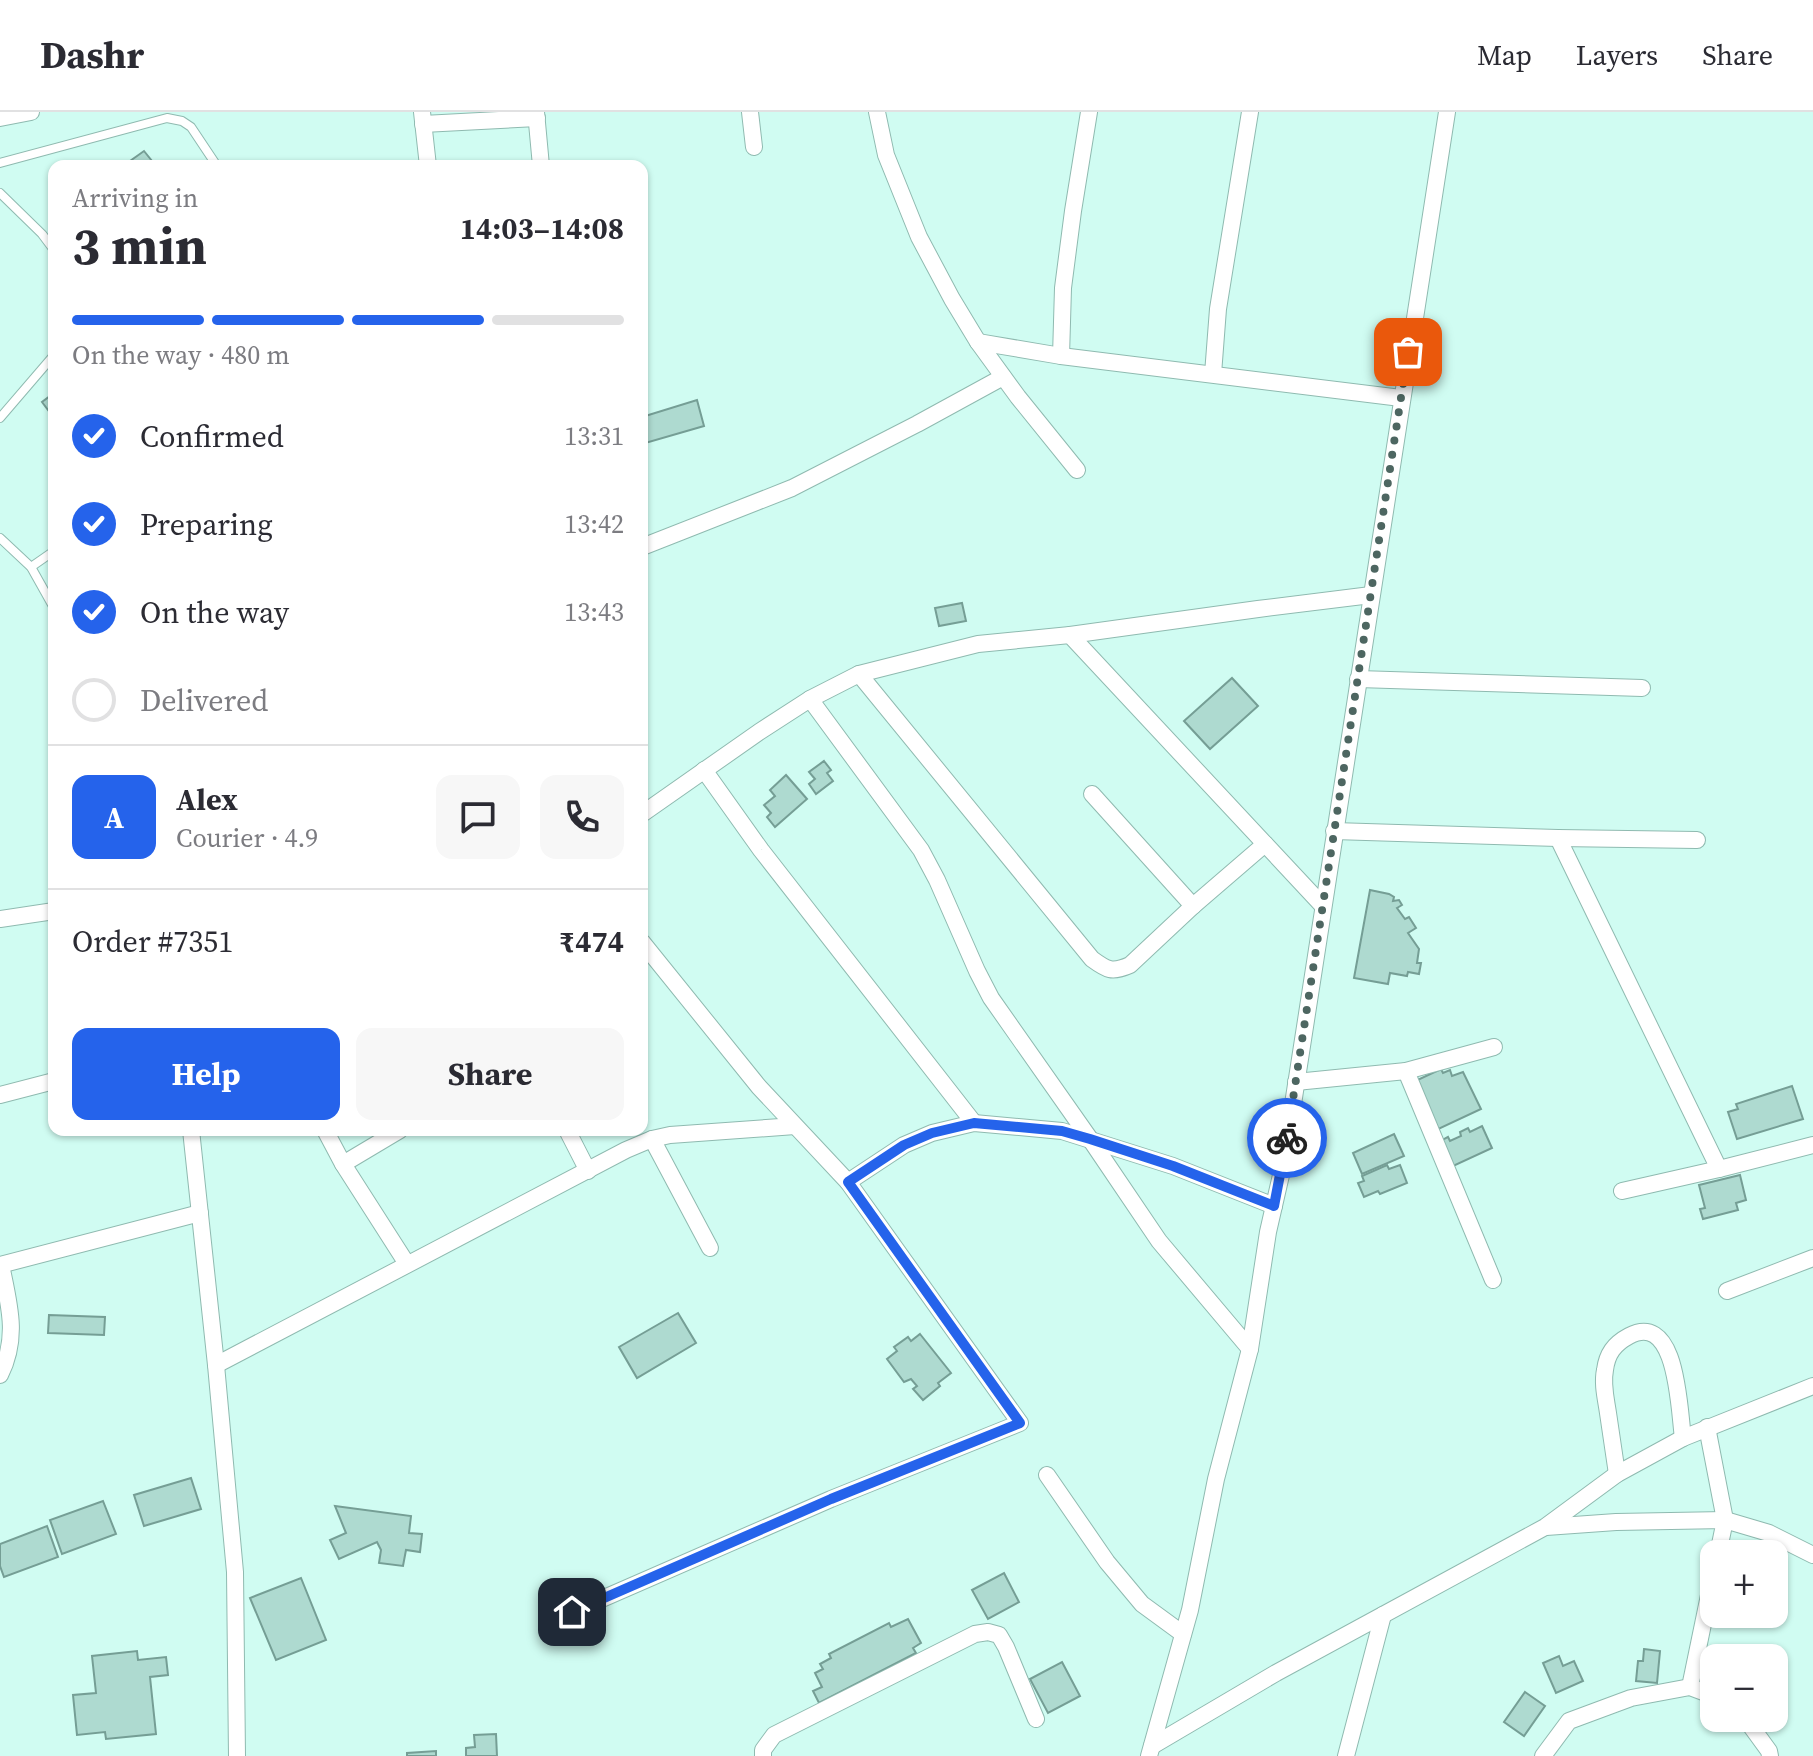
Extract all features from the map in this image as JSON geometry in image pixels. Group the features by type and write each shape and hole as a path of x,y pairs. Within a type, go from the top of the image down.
{"street":[{"path":"0,118 31,112"},
{"path":"750,112 754,147"},
{"path":"877,112 886,155 919,237 952,299 1003,377 1077,470"},
{"path":"1061,356 1063,288 1089,112"},
{"path":"1213,374 1218,309 1250,112"},
{"path":"1150,1751 1190,1610 1216,1479 1250,1349 1268,1232 1284,1162 1447,112"},
{"path":"427,160 423,118 536,115 540,160"},
{"path":"978,342 1061,356 1401,398"},
{"path":"648,545 792,488 1003,377"},
{"path":"648,810 810,699 859,674 978,644 1070,635 1371,595"},
{"path":"1070,635 1323,906"},
{"path":"859,674 1092,959 1104,968 1117,971 1130,965 1265,844"},
{"path":"1358,679 1642,688"},
{"path":"810,699 921,850 991,998 1159,1241 1250,1349"},
{"path":"704,770 761,850 974,1123"},
{"path":"1092,794 1193,906"},
{"path":"1334,831 1697,840"},
{"path":"1558,838 1719,1169"},
{"path":"0,919 48,912"},
{"path":"572,1612 831,1499 1020,1423 848,1182 759,1087 648,949"},
{"path":"1296,1082 1406,1071 1494,1047"},
{"path":"1406,1071 1493,1280"},
{"path":"0,1095 48,1083"},
{"path":"848,1182 904,1145 932,1133 974,1123 1062,1131 1173,1166 1274,1206"},
{"path":"216,1365 652,1139 795,1126"},
{"path":"192,1136 235,1572 237,1756"},
{"path":"328,1136 407,1264"},
{"path":"343,1164 390,1136"},
{"path":"570,1136 588,1171"},
{"path":"652,1139 710,1248"},
{"path":"1622,1191 1813,1145"},
{"path":"0,1375 11,1343 12,1321 1,1265 200,1213"},
{"path":"1727,1291 1813,1258"},
{"path":"1617,1474 1604,1372 1609,1352 1629,1335 1646,1332 1660,1339 1669,1352 1683,1438"},
{"path":"1150,1751 1276,1673 1545,1527 1617,1474 1707,1427 1813,1386"},
{"path":"1707,1427 1725,1520 1721,1540"},
{"path":"1047,1475 1107,1562 1142,1604 1183,1634"},
{"path":"1545,1527 1725,1520 1769,1533 1813,1555"},
{"path":"1346,1756 1383,1615"},
{"path":"1690,1687 1702,1628"},
{"path":"763,1756 763,1750 774,1735 975,1634 988,1632 999,1635 1006,1647 1036,1719"},
{"path":"1543,1756 1569,1721 1631,1698 1690,1687 1700,1691"},
{"path":"1755,1732 1770,1756"}],"lane":[{"path":"0,163 167,118 182,121 191,127 213,160"},
{"path":"0,193 48,242"},
{"path":"0,418 48,362"},
{"path":"0,538 31,567 48,597"},
{"path":"31,567 48,555"}],"building":[{"path":"144,151 151,160 131,160"},
{"path":"697,400 704,426 648,442 648,415"},
{"path":"962,603 966,621 939,626 935,608"},
{"path":"1232,678 1258,706 1210,749 1184,721"},
{"path":"824,761 831,770 827,773 833,781 816,794 809,784 815,779 809,772"},
{"path":"786,775 807,799 775,827 767,817 771,813 764,805 775,796 770,790"},
{"path":"1370,890 1389,894 1394,897 1393,901 1399,900 1402,905 1397,908 1405,919 1409,917 1416,928 1408,933 1419,949 1419,974 1408,972 1407,976 1390,973 1388,984 1354,978"},
{"path":"1441,1069 1443,1073 1450,1070 1452,1076 1463,1072 1481,1109 1432,1132 1411,1083"},
{"path":"1792,1086 1803,1119 1737,1139 1728,1112 1738,1109 1736,1104"},
{"path":"1482,1126 1492,1148 1451,1167 1439,1142 1448,1137 1450,1141 1461,1136 1460,1132 1468,1128 1470,1132"},
{"path":"1394,1134 1404,1156 1362,1174 1353,1153"},
{"path":"1387,1165 1389,1169 1400,1165 1407,1183 1364,1197 1358,1183 1364,1181 1362,1176"},
{"path":"1740,1175 1746,1200 1736,1203 1738,1210 1703,1219 1700,1209 1705,1208 1699,1185"},
{"path":"678,1313 696,1343 637,1378 619,1347"},
{"path":"49,1315 105,1317 104,1335 48,1333"},
{"path":"920,1334 951,1373 923,1400 913,1389 917,1386 911,1379 904,1382 887,1359 897,1351 894,1347 908,1337 911,1341"},
{"path":"191,1478 201,1509 144,1526 134,1495"},
{"path":"103,1501 116,1534 62,1554 50,1520"},
{"path":"335,1506 411,1516 409,1533 422,1534 420,1552 406,1550 403,1566 379,1563 381,1550 377,1542 339,1559 330,1540 346,1533"},
{"path":"47,1526 58,1557 4,1577 0,1566 0,1544"},
{"path":"1004,1573 1019,1602 988,1619 972,1590"},
{"path":"301,1578 326,1640 276,1660 250,1598"},
{"path":"908,1619 921,1643 913,1648 916,1653 819,1703 813,1691 822,1687 815,1673 823,1669 820,1664 831,1658 829,1654 889,1623 891,1627"},
{"path":"1644,1649 1660,1651 1657,1683 1636,1681 1638,1661 1643,1661"},
{"path":"137,1651 138,1660 166,1657 168,1675 150,1677 156,1734 106,1739 105,1732 77,1735 73,1695 96,1693 92,1656"},
{"path":"1559,1656 1563,1666 1574,1661 1583,1681 1556,1693 1543,1663"},
{"path":"1062,1662 1080,1696 1048,1713 1030,1679"},
{"path":"1525,1692 1545,1706 1524,1736 1504,1722"},
{"path":"496,1734 497,1756 466,1756 466,1748 475,1747 474,1735"},
{"path":"436,1751 436,1756 407,1756 407,1753"}],"way so far":[{"path":"1287,1138 1408,352"}],"route":[{"path":"572,1612 831,1499 1020,1423 848,1182 904,1145 932,1133 974,1123 1062,1131 1173,1166 1274,1206 1287,1138"}]}
